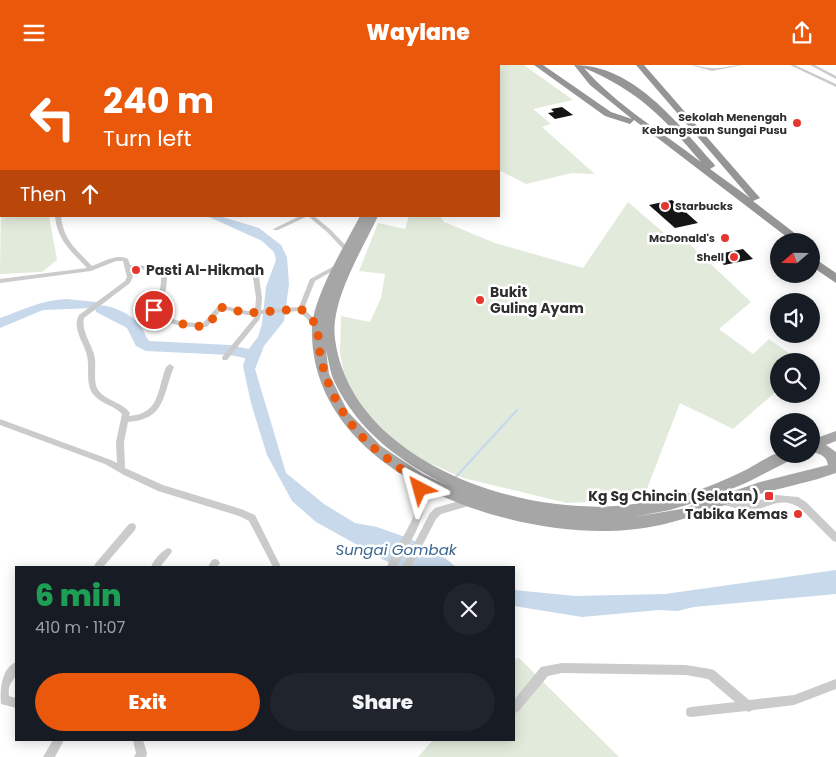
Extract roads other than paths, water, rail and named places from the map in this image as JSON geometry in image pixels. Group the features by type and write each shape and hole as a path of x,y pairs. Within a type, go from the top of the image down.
{"highway":[{"path":"538,65 608,114 630,121"},
{"path":"551,65 574,78 784,233"},
{"path":"578,65 593,83 612,99 753,206"},
{"path":"585,65 620,80 650,99 716,172 785,233"},
{"path":"640,65 740,183 776,216 788,233"},
{"path":"820,258 836,270"},
{"path":"820,267 836,279"}],"main road":[{"path":"365,217 327,296 318,326 318,340 325,375 340,409 363,438 404,470 469,502 515,516 564,524 606,525 679,515 834,468 830,454 820,448"},
{"path":"374,217 337,297 331,315 329,339 335,371 354,407 387,441 420,465 452,481 514,503 566,512 601,513 673,503 736,482 770,462"},
{"path":"820,442 836,436"}],"street":[{"path":"693,65 712,70 741,65"},
{"path":"792,65 836,86"},
{"path":"812,65 836,78"},
{"path":"58,217 58,230 61,237 92,269"},
{"path":"276,229 303,217"},
{"path":"311,217 329,231 348,251"},
{"path":"0,281 92,269 122,258 128,267 130,277 128,282 81,317 80,330 91,357 94,390 100,396 121,407 126,413 120,442 121,468"},
{"path":"301,309 312,280 342,265"},
{"path":"128,267 161,268 164,271 162,294 152,308 163,317 174,322 205,325 220,307 247,313 301,309 318,326"},
{"path":"226,356 235,343 253,324 259,312 255,270 243,268"},
{"path":"125,419 137,419 148,416 155,409 161,399 161,387 170,367"},
{"path":"0,422 121,468 127,473 161,488 215,507 241,513 252,519 276,566"},
{"path":"392,566 419,510 422,497 420,489 404,470"},
{"path":"724,501 750,507 776,499 796,500 836,538"},
{"path":"407,566 433,516 438,511 469,502"},
{"path":"99,566 132,527"},
{"path":"156,566 168,552"},
{"path":"515,707 545,671 562,667 686,669 710,674 749,707"},
{"path":"15,668 2,683 1,693 2,703 15,703"},
{"path":"690,712 749,707 794,700 836,684"},
{"path":"49,757 58,741"},
{"path":"138,741 144,756"}],"water":[{"name":"Sungai Gombak","path":"209,217 222,217 259,228 281,245 287,257 289,284 284,321 264,346 255,369 286,473 324,504 355,523 377,527 408,538 439,553 455,566 395,566 316,522 292,501 267,455 251,403 243,366 248,350 258,337 262,324 266,287 276,260 274,252 262,241"},
{"path":"836,570 836,594 694,607 677,611 659,610 582,617 515,606 515,590 575,596 665,594"}],"waterway":[{"path":"0,323 43,305 67,303 91,305"},
{"path":"101,309 121,317 132,324 141,343 146,346 230,350 254,355"},
{"path":"455,478 517,410"}],"place":[{"name":"Sekolah Menengah Kebangsaan Sungai Pusu","path":"797,123"},
{"name":"Starbucks","path":"665,206"},
{"name":"McDonald's","path":"725,238"},
{"name":"Shell","path":"734,257"},
{"name":"Pasti Al-Hikmah","path":"136,270"},
{"name":"Bukit Guling Ayam","path":"480,300"},
{"name":"Kg Sg Chincin (Selatan)","path":"769,496"},
{"name":"Tabika Kemas","path":"798,514"}]}
